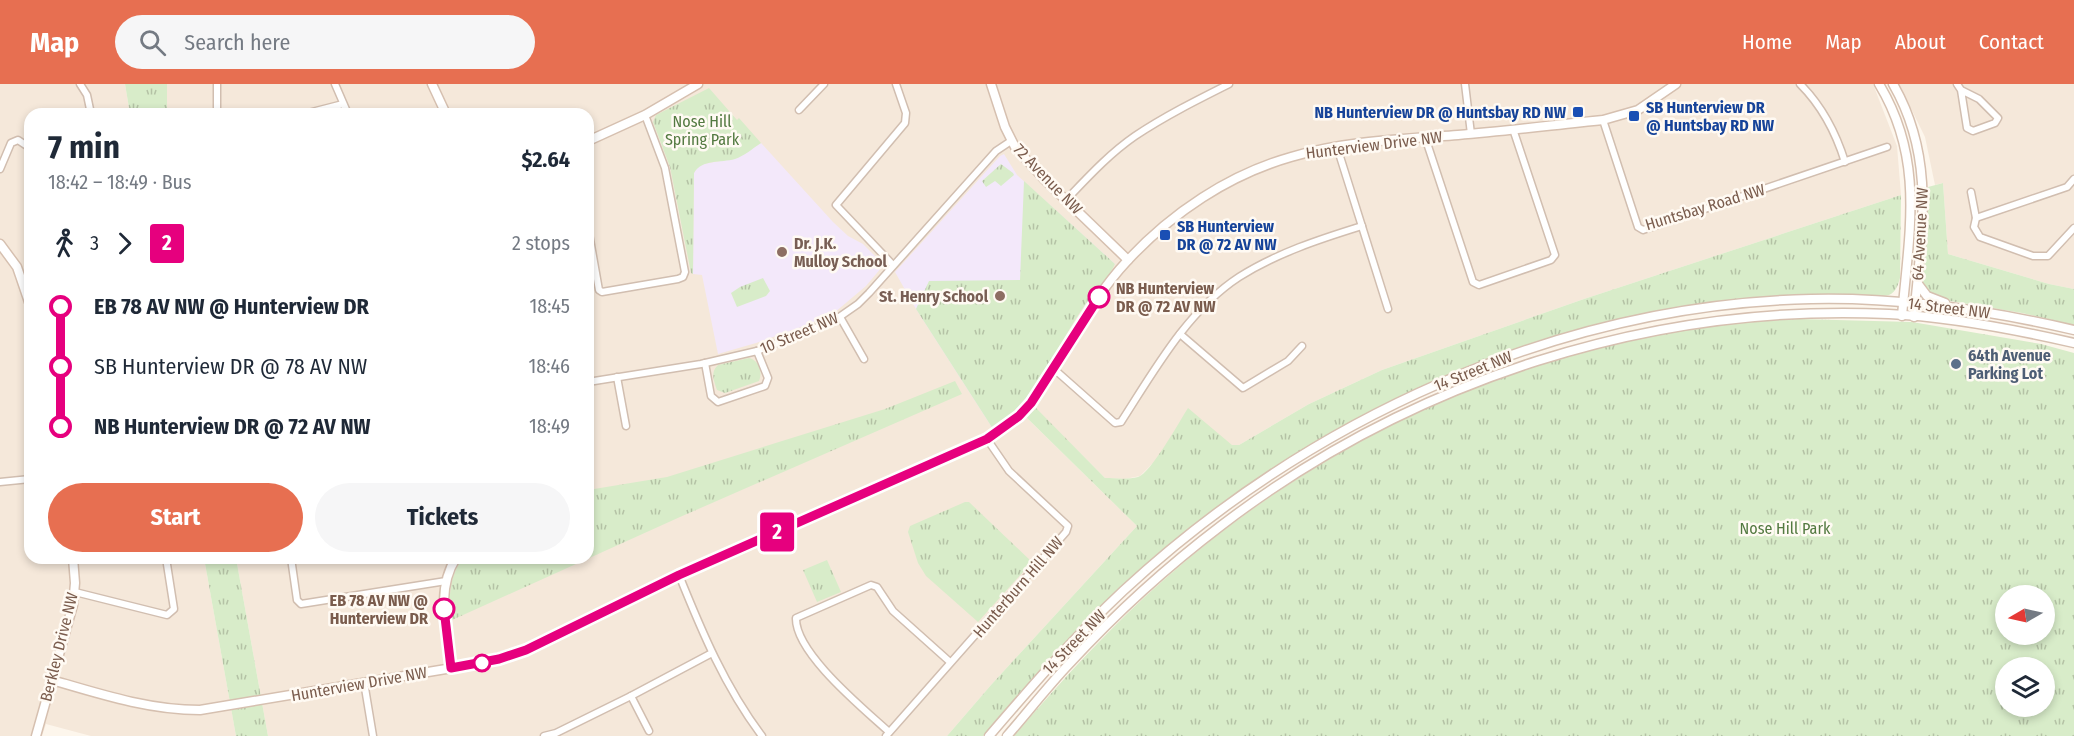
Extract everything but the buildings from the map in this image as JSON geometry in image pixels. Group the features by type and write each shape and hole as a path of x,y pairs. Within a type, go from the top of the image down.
{"main road":[{"path":"432,84 443,108"},
{"path":"594,138 645,115 698,84"},
{"name":"72 Avenue NW","path":"991,84 1011,141 1031,166 1128,260"},
{"name":"Hunterview Drive NW","path":"52,680 147,706 183,710 226,706 488,662 526,650 679,575 987,439 1019,416 1031,403 1110,280 1164,225 1211,190 1268,164 1337,147 1603,120 1638,110 1676,84"},
{"name":"64 Avenue NW","path":"1879,84 1900,129 1909,170 1911,207 1902,315"},
{"name":"64 Avenue NW","path":"1893,84 1915,138 1923,177 1923,226 1914,317"},
{"path":"0,244 17,267 24,285"},
{"path":"1885,301 1897,296 1900,291 1906,265"},
{"path":"1917,284 1927,296 1938,302 1974,308 1979,311"},
{"name":"14 Street NW","path":"989,736 1065,649 1123,592 1183,539 1243,494 1326,441 1389,407 1437,384 1527,349 1619,324 1676,313 1812,299 1915,303 1979,311 2074,330"},
{"name":"14 Street NW","path":"1006,736 1071,662 1138,596 1221,525 1318,461 1397,417 1476,382 1569,350 1620,337 1683,325 1766,315 1902,315 1988,325 2074,343"},
{"name":"Berkley Drive NW","path":"36,736 75,592 73,564"},
{"path":"451,668 444,607 446,581 453,564"}],"street":[{"path":"80,84 87,95 90,108"},
{"path":"217,84 217,108"},
{"path":"334,84 345,108"},
{"path":"799,110 824,84"},
{"path":"893,265 836,205 905,123 906,113 896,84"},
{"path":"1066,200 1096,169 1133,138 1178,109 1229,84"},
{"path":"1465,84 1470,134"},
{"path":"1800,84 1813,97 1829,123 1840,144 1845,162"},
{"path":"1959,87 1979,99 1998,118 1995,123 1973,131 1967,128 1959,87"},
{"path":"327,108 343,104"},
{"path":"594,262 599,290 602,292 678,279 685,272 665,168 645,115"},
{"name":"Huntsbay Road NW","path":"1603,120 1638,227 1643,230 1887,147"},
{"path":"1425,137 1473,282 1479,285 1551,260 1555,255 1513,129"},
{"path":"0,169 11,143 18,140 24,144"},
{"name":"10 Street NW","path":"594,381 705,363 757,351 802,335 840,317 858,304 996,151 1011,141"},
{"path":"1337,147 1389,309"},
{"path":"1976,218 2067,186 2074,179"},
{"path":"1971,192 1976,218 1974,227 1980,237 2033,256 2048,256 2074,228"},
{"path":"1054,369 1115,423 1121,422 1180,334 1209,302 1238,278 1296,248 1362,226"},
{"path":"840,317 864,359"},
{"path":"1180,334 1243,388 1288,361 1302,346"},
{"path":"705,363 711,396 718,402 765,386 768,378 757,351"},
{"path":"617,377 626,426"},
{"name":"Hunterburn Hill NW","path":"887,734 1066,532 1068,526 1009,471 987,439"},
{"path":"0,482 24,480"},
{"path":"75,592 167,615 174,609 167,564"},
{"path":"292,564 297,600 301,604 446,581"},
{"path":"679,575 730,689 762,736"},
{"path":"887,734 822,668 806,646 796,624 796,618 871,585 878,587 893,611 950,662"},
{"path":"544,736 556,735 712,653"},
{"path":"364,682 373,736"},
{"path":"631,696 649,731"}],"shaded area":[{"path":"0,84 125,84 129,108 24,108 24,564 205,564 236,736 91,736 46,724 42,736 0,736"},
{"path":"167,84 1873,84 1897,146 1901,195 1584,299 1382,370 1309,404 1239,445 1152,464 1140,476 1125,479 1105,478 1035,408 1027,418 1137,526 947,736 268,736 237,564 594,564 594,108 167,108"},
{"path":"1899,84 2074,84 2074,289 2049,284 1948,254 1943,183 1935,185 1925,137"},
{"name":"Dr. J.K. Mulloy School","path":"761,143 833,222 848,236 863,244 879,260 882,267 866,286 834,313 756,343 718,354 702,275 693,274 694,173 698,166 737,158"},
{"name":"St. Henry School","path":"1004,154 1017,175 1115,264 1076,317 1029,396 993,429 895,272"}],"green space":[{"path":"125,84 167,84 167,108 129,108"},
{"name":"Nose Hill Spring Park","path":"709,88 761,143 738,158 707,163 694,173 693,274 670,167 653,122 656,115"},
{"path":"1001,164 1014,175 1001,186 995,181 986,187 982,181"},
{"name":"St. Henry School","path":"1024,181 1115,264 1085,305 1045,372 1023,402 993,429 916,309 929,281 1020,280"},
{"path":"1943,183 1948,254 2049,284 2074,289 2074,325 2022,313 1944,300 1925,290 1922,279 1928,187"},
{"path":"1901,195 1900,278 1891,294 1875,297 1798,296 1741,300 1623,319 1514,350 1453,373 1393,400 1336,430 1280,464 1175,540 1088,619 983,736 947,736 1137,526 1026,417 1036,408 1105,478 1138,477 1157,457 1188,408 1232,445 1239,445 1309,404 1382,370 1584,299"},
{"path":"763,278 770,291 766,296 737,307 731,293"},
{"name":"Nose Hill Park","path":"1799,319 1912,322 2041,344 2074,353 2074,736 1014,736 1088,654 1167,577 1221,532 1279,491 1339,453 1402,420 1467,391 1533,366 1601,346 1670,331"},
{"path":"749,358 759,367 761,374 759,381 725,393 717,390 713,374 718,365"},
{"path":"955,381 962,394 594,556 594,489 667,477 885,409"},
{"path":"969,502 1032,562 978,622 926,576 918,563 908,532 910,526"},
{"path":"827,560 841,592 817,602 803,570"},
{"path":"205,564 237,564 268,736 236,736"},
{"path":"576,564 452,620 451,588 458,565"}],"bus line":[{"name":"2","path":"444,609 451,668 499,659 526,650 679,575 987,439 1019,416 1031,403 1099,297"}],"place":[{"name":"NB Hunterview DR @ Huntsbay RD NW","path":"1578,112"},
{"name":"SB Hunterview DR @ Huntsbay RD NW","path":"1634,116"},
{"name":"SB Hunterview DR @ 72 AV NW","path":"1165,235"},
{"name":"Dr. J.K. Mulloy School","path":"782,252"},
{"name":"St. Henry School","path":"1000,296"},
{"name":"NB Hunterview DR @ 72 AV NW","path":"1099,297"},
{"name":"64th Avenue Parking Lot","path":"1956,364"},
{"name":"EB 78 AV NW @ Hunterview DR","path":"444,609"}]}
